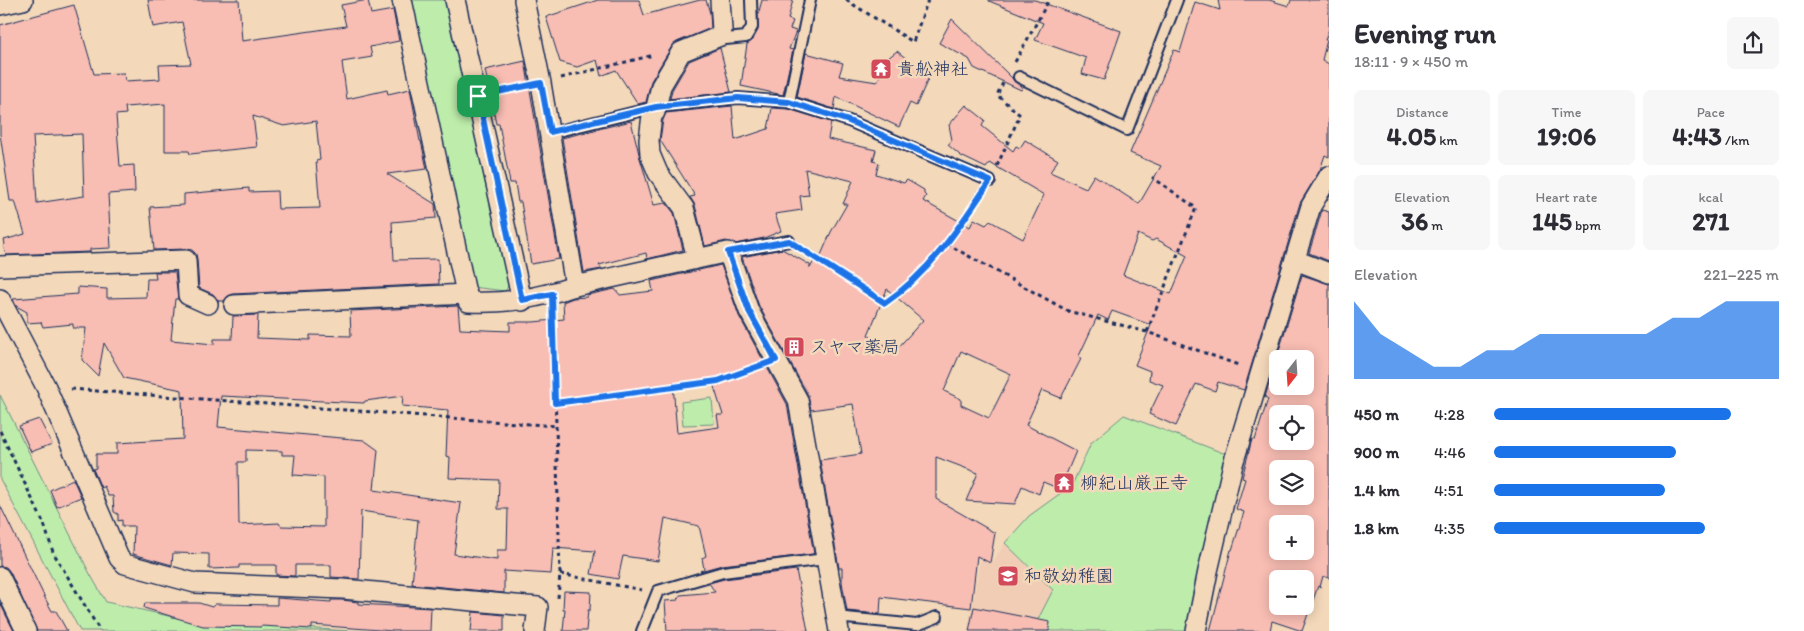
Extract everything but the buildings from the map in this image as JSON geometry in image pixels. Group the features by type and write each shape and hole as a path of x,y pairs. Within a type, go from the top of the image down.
{"street":[{"path":"0,5 23,0"},
{"path":"402,0 468,302 497,303 522,300 552,294 575,286 728,252 749,311 798,400 837,624"},
{"path":"455,0 478,96 522,300"},
{"path":"524,0 550,132 575,286"},
{"path":"697,258 684,208 658,173 650,154 649,140 652,116 661,86 681,52 720,36 722,30 720,0"},
{"path":"1196,631 1233,464 1312,206 1329,176"},
{"path":"0,266 186,260 188,294 208,304"},
{"path":"1295,260 1329,273"},
{"path":"234,305 467,294"},
{"path":"0,299 46,388 119,558 125,564 195,583 343,589 538,607 536,631"},
{"path":"0,577 26,631"}],"lane":[{"path":"713,40 746,37 752,27 751,0"},
{"path":"789,102 810,0"},
{"path":"1019,77 1127,130 1178,0"},
{"path":"550,132 656,107 738,98 789,102 849,121 990,181"},
{"path":"728,252 789,241"},
{"path":"642,631 658,591 723,572 825,559"},
{"path":"837,624 917,625 937,617"}],"path":[{"path":"846,0 912,42 928,0"},
{"path":"478,96 541,83 680,48 681,52"},
{"path":"1147,332 1196,208 1152,177"},
{"path":"789,241 885,303 904,290 947,244 990,181"},
{"path":"947,244 1068,311 1147,332 1261,373"},
{"path":"538,607 555,609 560,574 552,294"},
{"path":"555,403 718,381 776,360"},
{"path":"46,388 556,426"},
{"path":"0,431 44,524 53,552 100,631"},
{"path":"560,574 633,589 658,591"}],"shaded area":[{"name":"和敬幼稚園","path":"1005,543 1053,590 1032,631 968,631 981,555 993,562"}],"green space":[{"path":"406,0 451,0 512,281 505,291 472,287"},
{"path":"0,395 106,602 191,621 350,631 80,631 0,479"},
{"path":"712,398 714,424 683,425 681,402"},
{"path":"1124,415 1231,456 1189,631 1032,631 1053,590 1005,543 1029,516 1072,485 1091,443"}],"place":[{"name":"貴舩神社","path":"881,69"},
{"name":"スヤマ薬局","path":"794,347"},
{"name":"柳紀山厳正寺","path":"1064,483"},
{"name":"和敬幼稚園","path":"1008,576"}],"route":[{"path":"541,83 550,132 656,107 738,98 789,102 849,121 990,181 947,244 904,290 885,303 789,241 728,252 749,311 776,360 718,381 555,403 552,294 522,300 478,96 541,83"}]}
